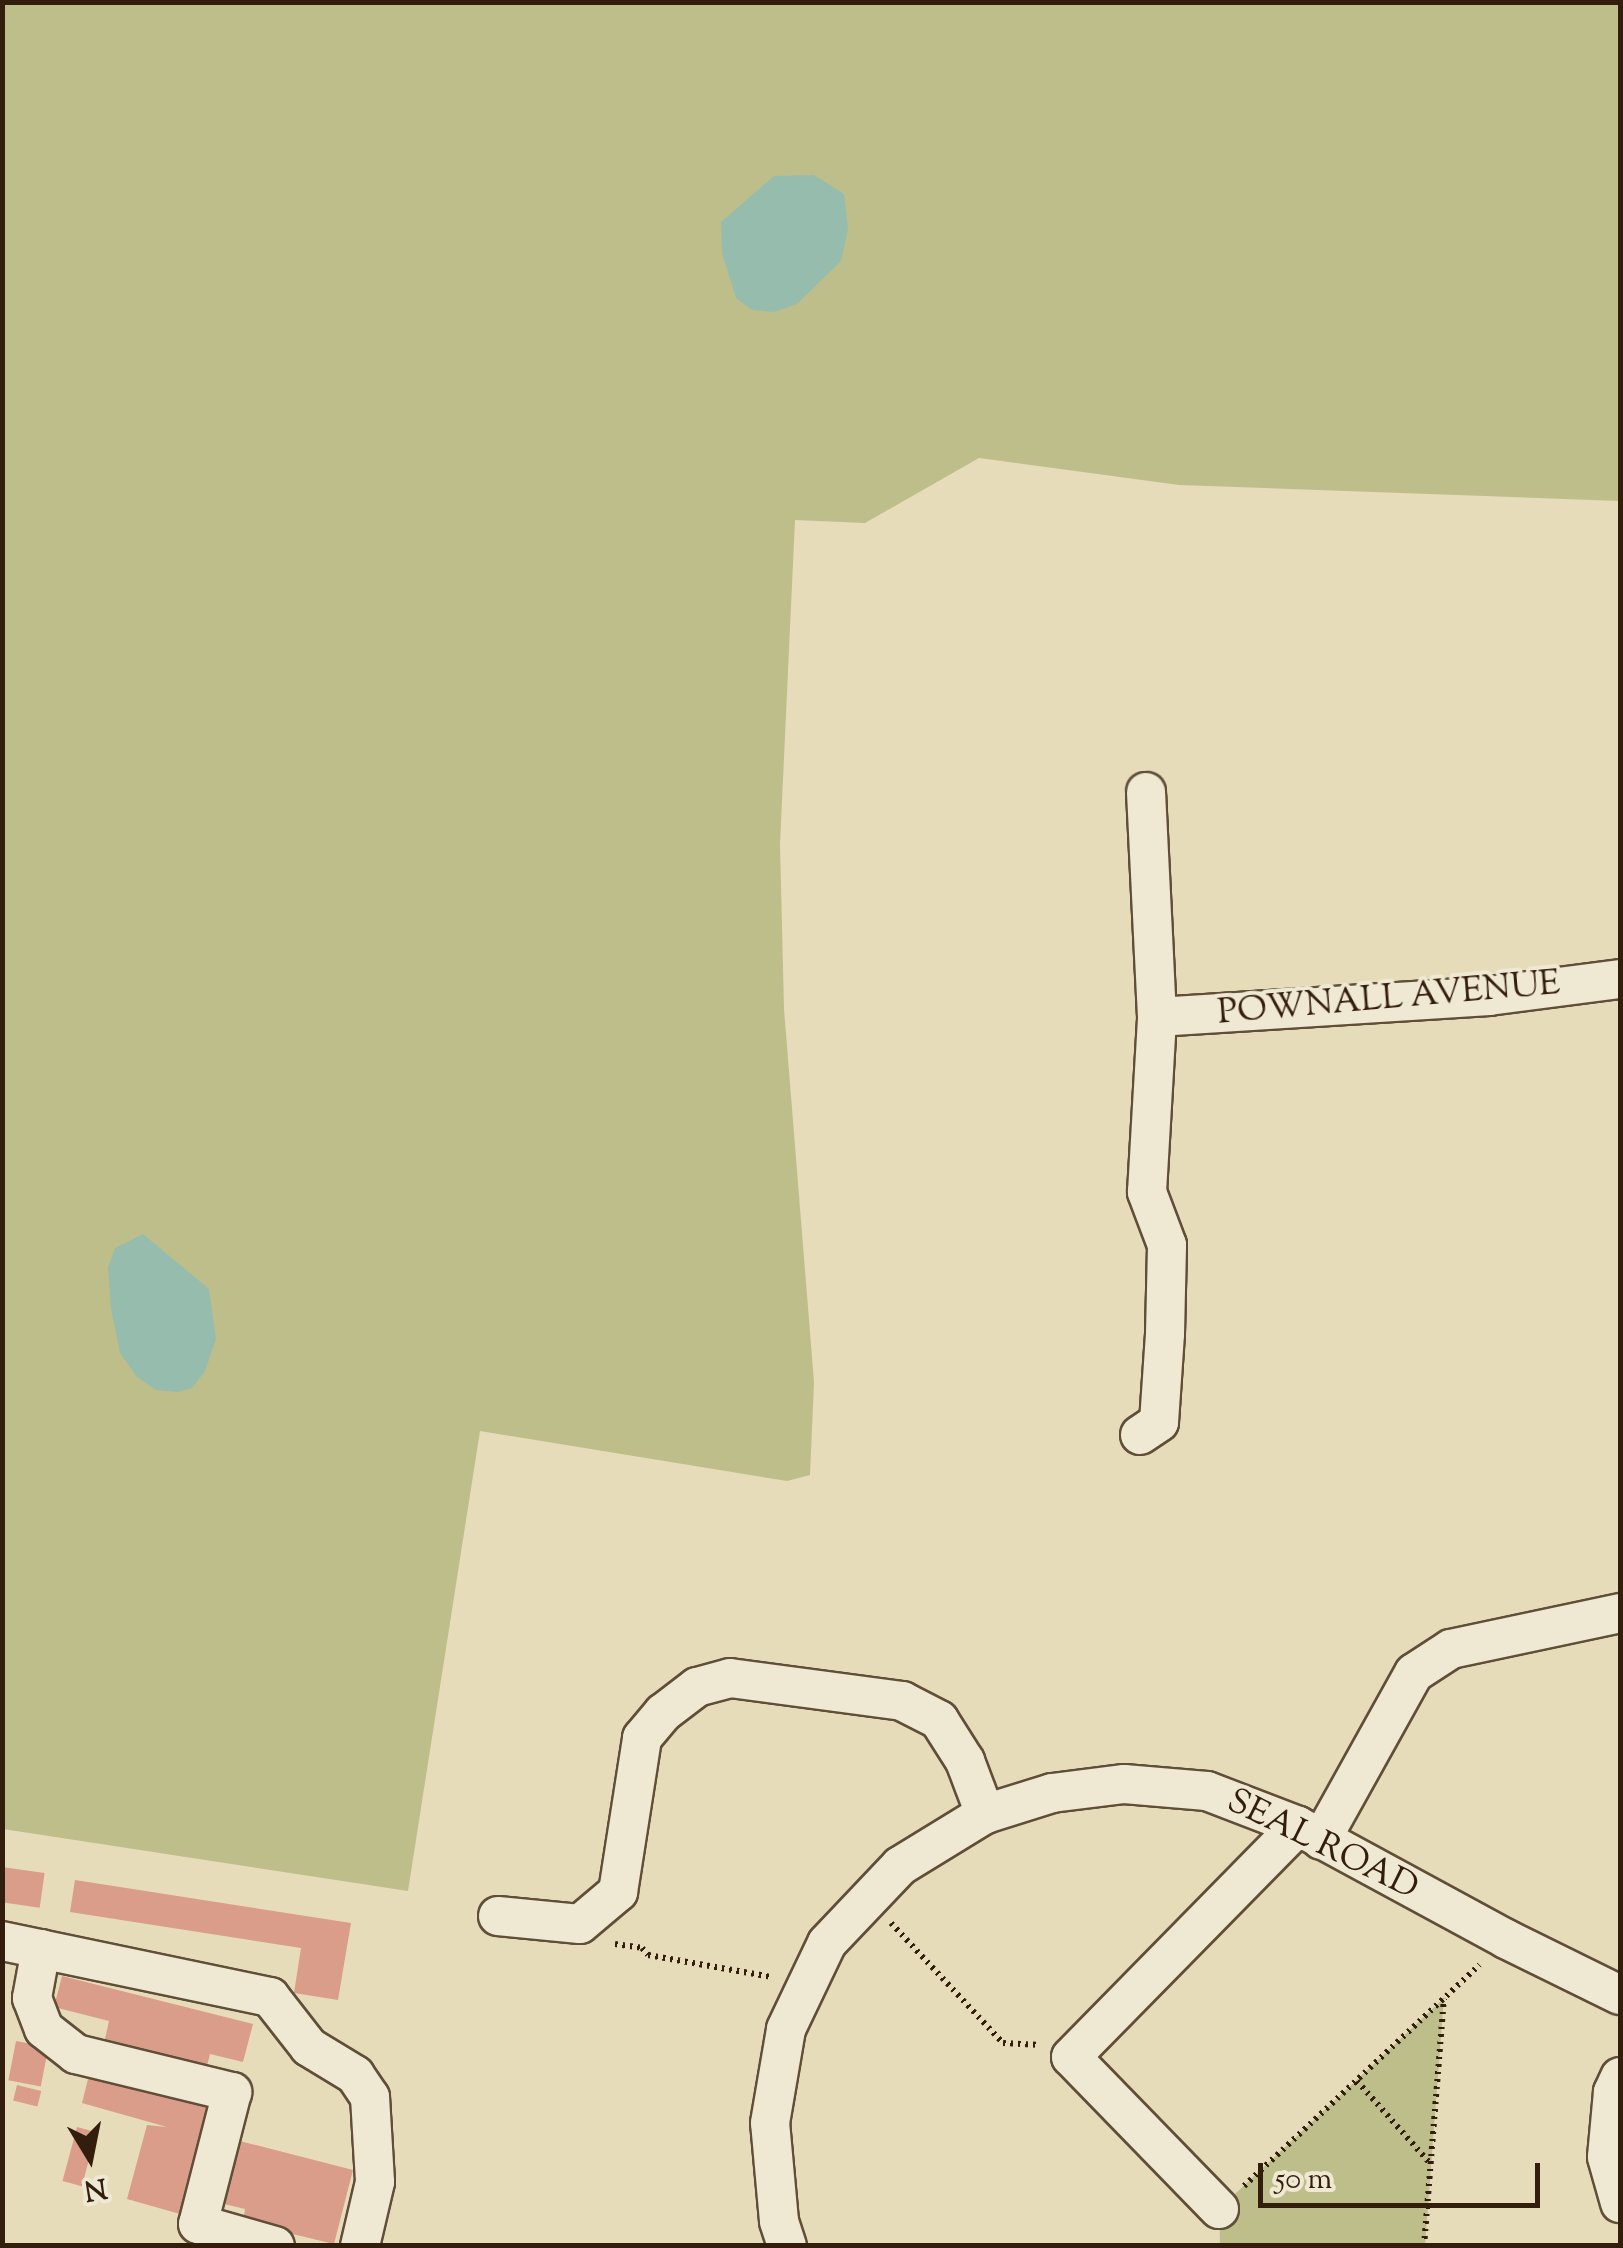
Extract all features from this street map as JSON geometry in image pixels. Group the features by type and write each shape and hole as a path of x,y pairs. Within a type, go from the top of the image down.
{"street":[{"path":"1140,1435 1159,1422 1167,1244 1148,1192 1157,1017 1146,792"},
{"name":"POWNALL AVENUE","path":"1157,1017 1489,996 1620,979"},
{"path":"1218,2209 1071,2057 1310,1833 1414,1674 1452,1649 1620,1613"},
{"path":"498,1916 580,1924 618,1892 642,1738 662,1713 697,1687 730,1678 902,1701 939,1720 965,1761 986,1814"},
{"name":"SEAL ROAD","path":"787,2246 779,2221 770,2123 786,2029 827,1942 867,1896 900,1866 986,1814 1052,1793 1124,1784 1207,1791 1310,1833 1620,1994"},
{"path":"2,1941 270,1997 309,2047 355,2075 370,2098 376,2140 375,2182 360,2246"},
{"path":"41,1950 32,1998 44,2030 76,2054 232,2092 198,2224 275,2246"},
{"path":"1620,2077 1614,2092 1607,2157 1620,2203"}],"path":[{"path":"867,1896 1003,2042 1034,2044 1071,2057"},
{"path":"580,1924 593,1941 808,1983"},
{"path":"1218,2209 1444,1998 1424,2246"},
{"path":"1356,2081 1430,2162"}],"green space":[{"path":"3,3 1620,3 1620,501 1179,485 979,458 865,523 795,520 780,844 784,1009 814,1382 810,1475 787,1481 480,1431 408,1891 3,1829"},
{"path":"1444,1998 1425,2245 1220,2245 1219,2209"}],"shaded area":[{"path":"814,175 844,194 848,229 841,261 797,304 774,312 752,310 736,298 722,253 721,222 774,176"},
{"path":"143,1234 209,1289 216,1339 205,1371 192,1388 178,1392 156,1390 137,1377 120,1353 108,1268 115,1248"}],"building":[{"path":"2,1867 45,1873 40,1908 2,1902"},
{"path":"75,1880 351,1923 338,2000 294,1993 301,1948 70,1912"},
{"path":"62,1976 253,2024 243,2062 210,2054 205,2074 103,2048 109,2021 54,2007"},
{"path":"16,2041 48,2047 41,2087 8,2080"},
{"path":"89,2075 209,2108 180,2214 127,2199 147,2125 167,2127 82,2103"},
{"path":"17,2085 41,2091 37,2107 13,2101"},
{"path":"77,2127 96,2132 82,2186 63,2181"},
{"path":"236,2140 353,2170 334,2244 243,2222 245,2209 220,2203"}]}
